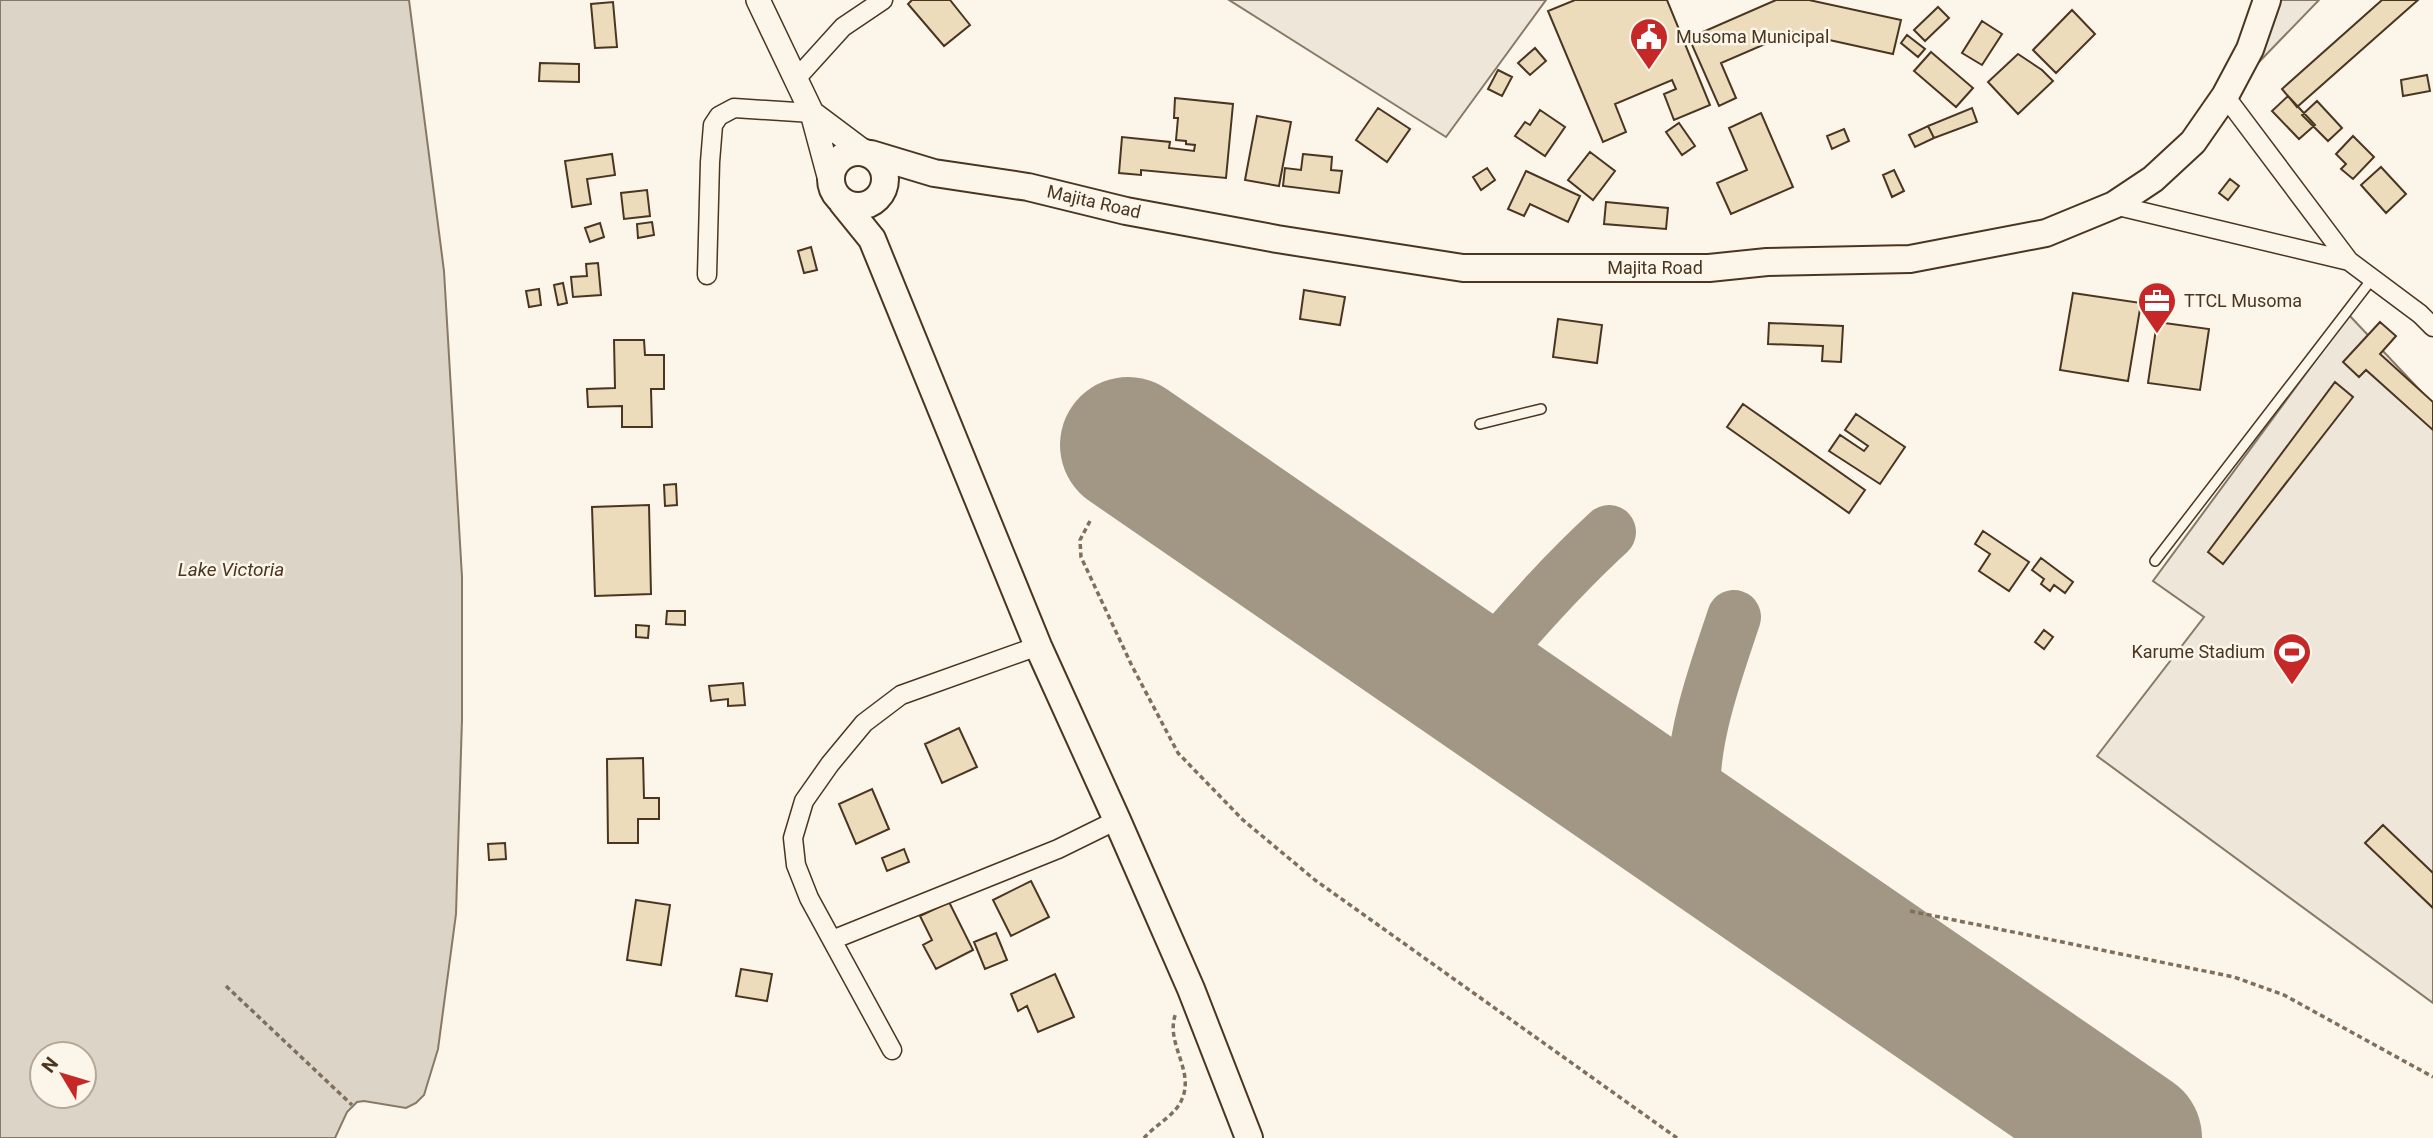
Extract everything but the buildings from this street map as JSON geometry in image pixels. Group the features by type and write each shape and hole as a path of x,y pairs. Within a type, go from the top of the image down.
{"main road":[{"name":"Majita Road","path":"934,173 1028,187 1126,211 1277,239 1463,268 1709,268 1767,262 1910,258 2046,233 2114,205 2153,179 2193,142 2225,96 2250,49 2267,0"},
{"path":"934,173 867,153 851,152 840,158 832,168 836,191 872,239 1038,646 1191,989 1249,1138"},
{"path":"867,153 880,162 885,173 872,239"},
{"path":"836,191 853,206 865,205 880,192 934,173"}],"street":[{"path":"758,0 812,113 836,191"},
{"path":"795,80 843,27 883,0"},
{"path":"2225,96 2349,261 2420,314 2433,327"},
{"path":"707,275 710,162 713,125 719,116 734,108 812,113 867,153"},
{"path":"2114,205 2349,261"},
{"path":"892,1050 809,898 796,865 793,838 804,801 864,723 901,695 1038,646"},
{"path":"832,940 1058,849 1117,820"}],"lane":[{"path":"2155,561 2372,279"},
{"path":"1480,424 1541,409"}],"path":[{"path":"1090,522 1080,540 1081,556 1132,666 1178,753 1243,820 1315,880 1677,1138"},
{"path":"1910,911 2234,977 2284,995 2433,1077"},
{"path":"226,986 352,1105"},
{"path":"1144,1138 1182,1101 1185,1078 1171,1026 1191,989"}],"shaded area":[{"path":"1229,0 1546,0 1446,137"},
{"path":"2263,0 2319,0 2229,93"},
{"name":"Karume Stadium","path":"2349,315 2433,404 2433,1003 2097,756 2204,617 2153,581"}],"water":[{"name":"Lake Victoria","path":"0,0 409,0 444,271 462,577 462,719 456,914 438,1049 424,1095 406,1108 357,1102 347,1112 335,1138 0,1138"}],"taxiway":[{"path":"1471,681 1538,604 1609,532"},
{"path":"1701,840 1693,802 1696,751 1706,706 1734,617"}],"runway":[{"path":"1128,445 2134,1138"}],"place":[{"name":"Musoma Municipal","path":"1649,71"},
{"name":"TTCL Musoma","path":"2157,335"},
{"name":"Karume Stadium","path":"2292,686"}]}
